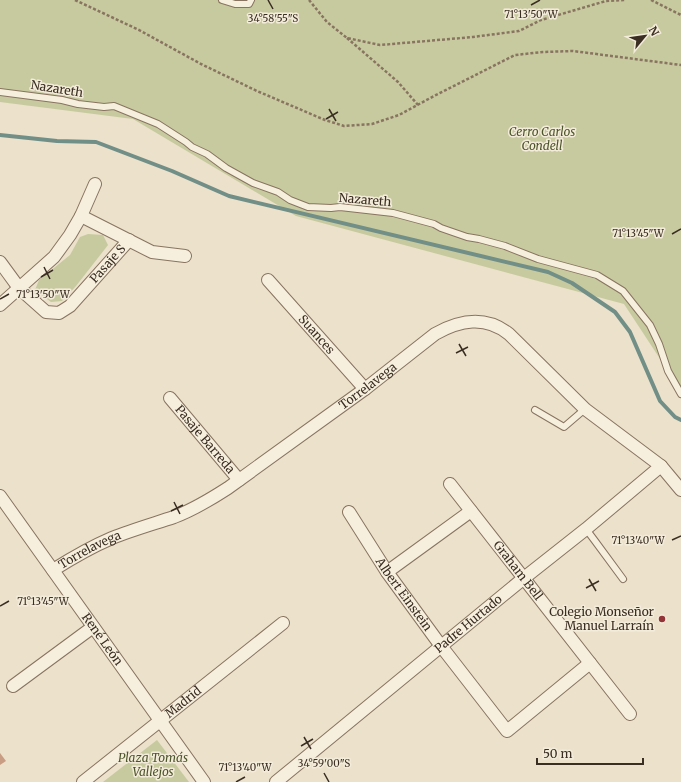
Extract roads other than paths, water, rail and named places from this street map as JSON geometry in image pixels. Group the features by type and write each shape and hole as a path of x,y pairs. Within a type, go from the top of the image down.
{"street":[{"path":"0,305 54,257 70,235 81,216 95,184"},
{"path":"81,216 152,252 185,256"},
{"name":"Pasaje S","path":"0,262 19,288 46,312 59,313 70,306 128,240"},
{"name":"Suances","path":"268,280 365,389"},
{"name":"Torrelavega","path":"53,570 74,557 113,538 175,516 217,496 365,389 435,334 456,324 465,322 482,322 497,326 509,334 585,409 661,466 681,490"},
{"name":"Pasaje Barreda","path":"170,398 239,480"},
{"name":"Padre Hurtado","path":"276,782 661,466"},
{"name":"Graham Bell","path":"450,484 630,714"},
{"name":"René León","path":"0,496 204,782"},
{"path":"387,572 471,511"},
{"name":"Albert Einstein","path":"349,512 387,572 507,731 590,663"},
{"name":"Madrid","path":"83,782 283,623"},
{"path":"13,686 93,627"}],"lane":[{"path":"222,0 235,4 249,4 251,0"},
{"name":"Nazareth","path":"0,92 62,100 78,104 104,107 114,106 158,124 192,147 207,154 226,168 253,183 278,192 290,200 308,207 340,208 393,213 434,224 467,237 505,246 538,259 597,275 623,291 650,325 659,344 668,370 681,394"},
{"path":"536,410 564,427 585,409"},
{"path":"586,529 623,579"}],"waterway":[{"path":"0,135 57,141 96,142 172,171 229,196 548,272 572,283 615,312 630,332 660,401 675,417 681,420"}],"place":[{"name":"Colegio Monseñor Manuel Larraín","path":"662,619"}],"park label":[{"name":"Cerro Carlos Condell","path":"542,139"},
{"name":"Plaza Tomás Vallejos","path":"153,765"}]}
